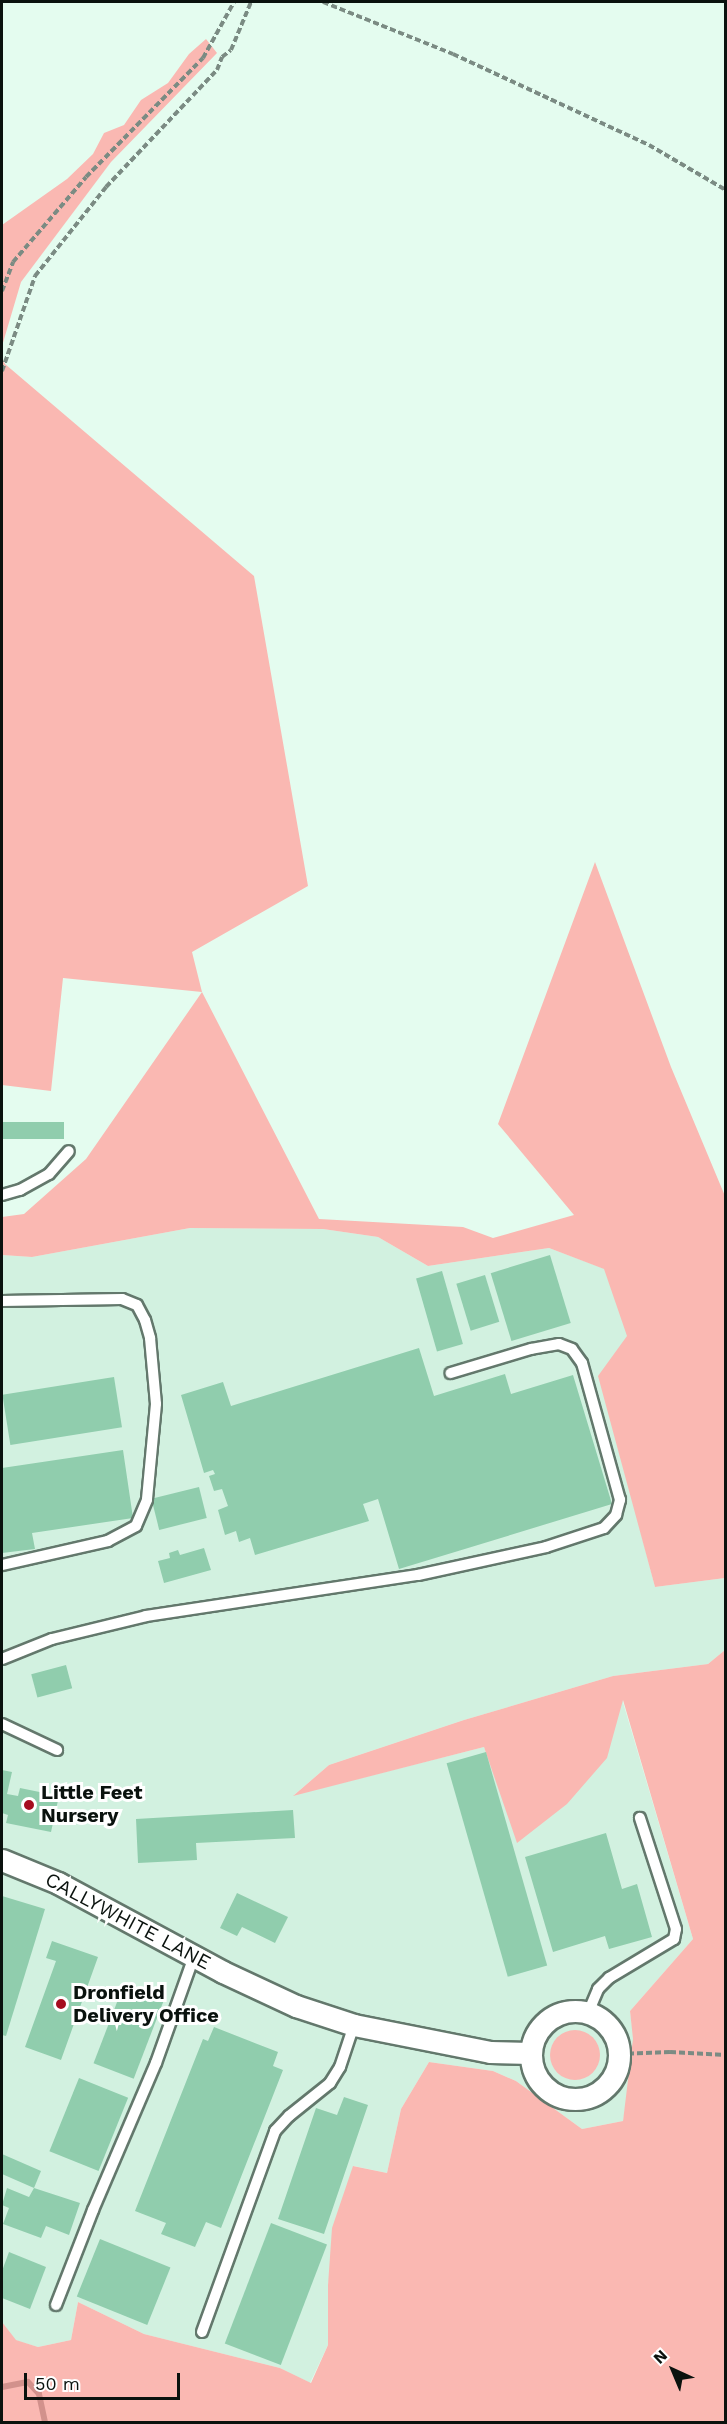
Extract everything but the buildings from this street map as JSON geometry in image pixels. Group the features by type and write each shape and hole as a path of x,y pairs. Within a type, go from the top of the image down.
{"street":[{"name":"CALLYWHITE LANE","path":"2,1860 58,1883 194,1956 296,2006 354,2025 490,2052 530,2054"},
{"path":"568,2011 588,2013 607,2024 615,2036 619,2054 613,2079 603,2090 590,2097 575,2099 560,2097 547,2089 537,2078 530,2054 535,2035 549,2019 568,2011"}],"lane":[{"path":"2,1195 20,1190 49,1174 69,1151"},
{"path":"2,1301 122,1299 137,1305 146,1320 150,1338 156,1404 147,1500 136,1526 108,1541 2,1565"},
{"path":"2,1659 52,1639 146,1616 418,1575 546,1546 604,1528 616,1515 620,1500 582,1363 572,1349 559,1344 531,1349 451,1373"},
{"path":"2,1724 57,1750"},
{"path":"588,2013 598,1989 609,1978 674,1940 676,1929 640,1818"},
{"path":"56,2305 93,2210 156,2063 194,1956"},
{"path":"202,2332 275,2131 289,2116 330,2083 340,2067 354,2025"}],"path":[{"path":"2,291 13,262 86,177 202,58 234,2"},
{"path":"2,371 35,276 106,187 217,70 222,57 231,50 251,2"},
{"path":"323,2 453,54 638,140 726,190"},
{"path":"619,2054 670,2052 726,2055"}],"shaded area":[{"path":"206,39 217,53 111,162 21,282 2,346 2,225 67,179 93,154 104,133 124,125 141,100 168,83 189,54"},
{"path":"2,357 5,364 254,576 308,886 192,952 202,992 63,978 51,1091 2,1085"},
{"path":"595,862 671,1067 725,1196 725,1578 655,1587 598,1376 627,1336 604,1269 549,1248 428,1266 378,1237 323,1229 190,1228 32,1257 2,1255 2,1217 24,1214 86,1159 202,992 319,1219 463,1227 493,1238 574,1215 498,1124"},
{"path":"190,1228 323,1229 378,1237 428,1266 549,1248 605,1269 628,1336 634,1506 655,1587 725,1578 725,1650 708,1664 613,1676 464,1720 329,1765 294,1795 484,1747 486,1752 622,1699 693,1939 630,2011 635,2050 623,2121 582,2129 516,2081 493,2071 429,2062 401,2109 387,2173 354,2166 328,2285 328,2345 310,2383 280,2368 144,2334 78,2302 71,2340 38,2347 15,2340 2,2322 2,1255 32,1257"},
{"path":"725,1650 725,2422 2,2422 2,2322 16,2340 38,2347 71,2340 78,2302 144,2334 280,2368 311,2383 328,2345 328,2285 332,2228 353,2166 387,2173 401,2109 429,2062 493,2071 516,2081 582,2129 623,2121 633,2039 630,2011 693,1939 623,1700 607,1758 567,1804 517,1843 484,1747 293,1796 329,1765 464,1720 613,1676 708,1664"},
{"path":"570,2030 580,2030 593,2037 600,2050 600,2060 593,2073 580,2080 570,2080 561,2076 554,2069 550,2060 550,2050 554,2041 561,2034"}],"waterway":[{"path":"2,2387 28,2382 39,2394 45,2422"}],"place":[{"name":"Little Feet Nursery","path":"29,1805"},
{"name":"Dronfield Delivery Office","path":"61,2004"}]}
